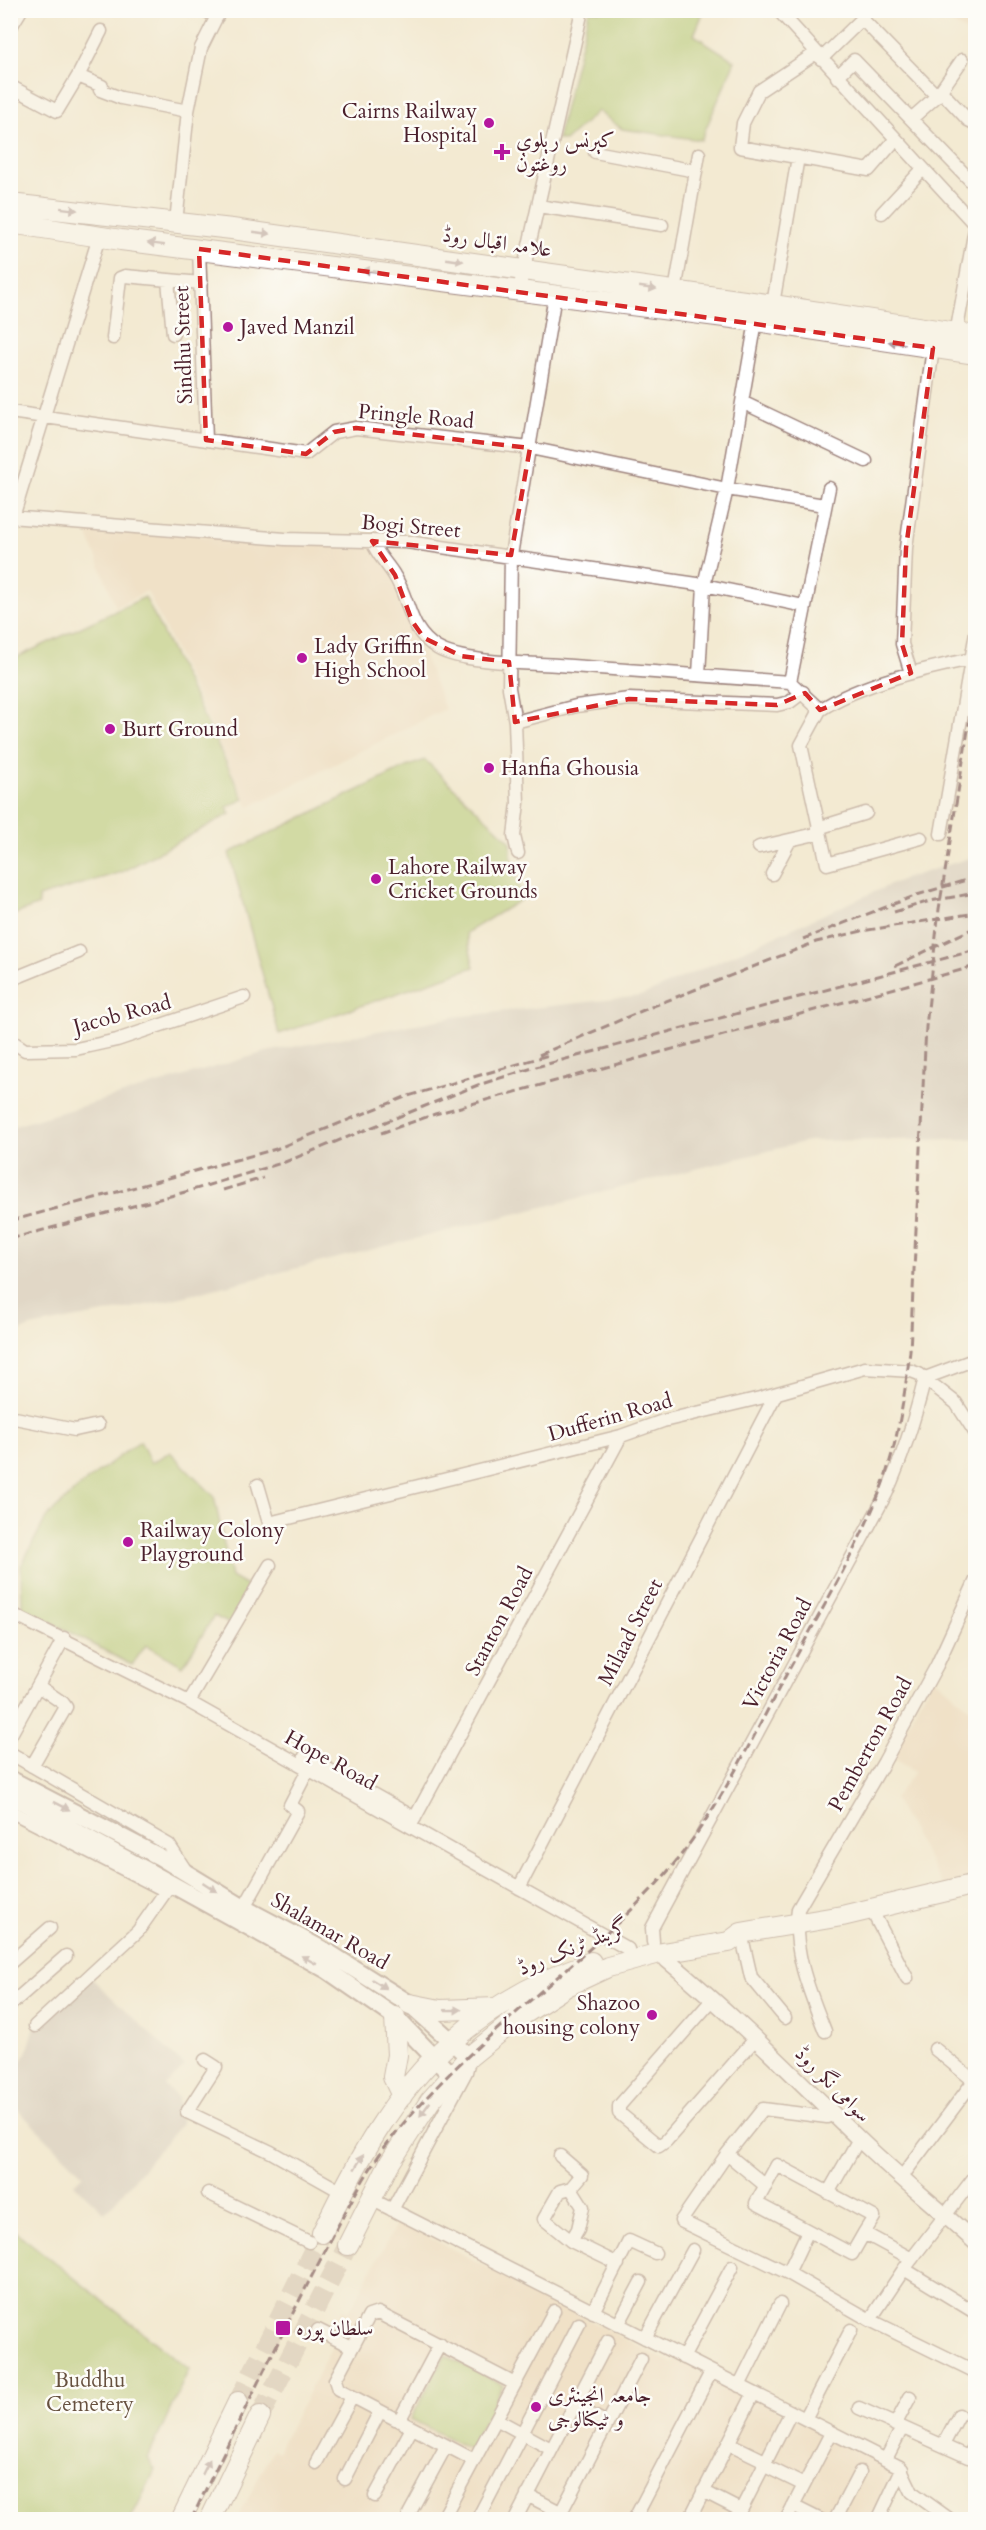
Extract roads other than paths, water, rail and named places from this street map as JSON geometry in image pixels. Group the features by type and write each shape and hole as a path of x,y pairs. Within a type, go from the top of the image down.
{"main road":[{"name":"علامہ اقبال روڈ","path":"10,204 176,222 675,291 766,316 975,354"},
{"name":"علامہ اقبال روڈ","path":"10,223 99,237 555,295 966,335"},
{"path":"10,1779 156,1864"},
{"path":"10,1795 156,1864"},
{"name":"Shalamar Road","path":"156,1864 186,1871 244,1908 329,1953 403,2010 435,2058 452,2075"},
{"name":"Shalamar Road","path":"156,1864 170,1888 403,2010 452,2041 469,2057"},
{"name":"گرینڈ ٹرنک روڈ","path":"348,2245 406,2135 452,2075 469,2057 515,2020 567,1986 659,1947 729,1929 741,1933 796,1924 975,1884"},
{"name":"گرینڈ ٹرنک روڈ","path":"315,2238 354,2170 402,2096 452,2041 497,2008 566,1971 628,1949 659,1947"},
{"path":"402,2096 393,2077 403,2010 497,2008"},
{"path":"181,2520 238,2402"},
{"path":"210,2520 260,2415"}],"street":[{"path":"176,222 188,111 201,48 218,14 204,10"},
{"path":"519,290 582,10"},
{"path":"778,10 922,170 975,225 966,335"},
{"path":"10,27 20,11"},
{"path":"895,140 869,170 740,147 743,123 759,91 818,56 862,19 939,94 975,124"},
{"path":"10,86 57,111 78,76 100,31"},
{"path":"837,76 854,60 972,182 975,178"},
{"path":"911,119 939,94 962,60"},
{"path":"78,76 102,86 100,90 121,98 188,111"},
{"path":"596,152 696,171"},
{"path":"675,291 699,154"},
{"path":"699,675 705,585 727,489 742,402 766,316 798,157"},
{"path":"882,213 922,170"},
{"path":"538,206 662,225"},
{"path":"12,517 99,237"},
{"name":"Sindhu Street","path":"199,249 206,440"},
{"path":"113,338 120,278 125,276 201,283"},
{"path":"168,280 173,334"},
{"path":"518,853 514,836 518,803 515,722 509,688 511,555 555,295"},
{"path":"911,673 902,644 906,548 933,348"},
{"path":"742,402 866,460"},
{"name":"Pringle Road","path":"10,412 306,454 334,432 356,428 530,448 727,489 824,505"},
{"path":"789,682 829,488"},
{"name":"Bogi Street","path":"12,517 250,537 407,542 511,555 705,585 804,606"},
{"path":"372,541 377,553 395,575 412,621 424,638 438,649 461,656 509,662 789,682 803,692 820,710"},
{"path":"941,834 973,659 975,632"},
{"path":"921,838 827,864 801,745 820,710 833,701 911,673 973,659"},
{"path":"515,722 576,706 629,699 777,705 790,702 803,692"},
{"path":"759,847 789,840 866,813"},
{"path":"772,874 789,840"},
{"path":"10,980 79,952"},
{"name":"Jacob Road","path":"10,1040 25,1050 76,1049 117,1040 244,997"},
{"path":"925,1378 975,1359"},
{"name":"Dufferin Road","path":"258,1485 269,1523 621,1436 663,1421 776,1394 865,1368 910,1371 925,1378 956,1403 975,1434"},
{"name":"Victoria Road","path":"659,1947 652,1928 886,1494 914,1424 925,1378"},
{"name":"Milaad Street","path":"519,1888 776,1394"},
{"path":"10,1418 75,1430 98,1425"},
{"name":"Stanton Road","path":"413,1822 621,1436"},
{"path":"189,1702 270,1565"},
{"name":"Pemberton Road","path":"796,1924 798,1909 884,1762 937,1665 975,1580"},
{"name":"Hope Road","path":"10,1612 189,1702 308,1770 413,1822 519,1888 628,1949"},
{"path":"10,1736 64,1638"},
{"path":"33,1766 66,1707 38,1686"},
{"path":"10,1753 169,1845 186,1871"},
{"path":"305,1756 413,1822"},
{"path":"244,1908 298,1811 290,1805 308,1770"},
{"path":"10,1811 170,1888 138,1931 35,2026"},
{"path":"871,1909 907,1978"},
{"path":"796,1924 808,1988 825,2031"},
{"path":"10,1963 50,1928"},
{"path":"741,1933 751,1977 785,2018"},
{"name":"سوامی نگر روڈ","path":"659,1947 667,1960 713,1998 859,2139 975,2243"},
{"path":"10,2005 66,1956"},
{"path":"713,1998 619,2106 619,2113 659,2146 666,2141 756,2038"},
{"path":"901,2178 974,2079 935,2049"},
{"path":"392,2210 466,2072 469,2057"},
{"path":"205,2060 216,2067 187,2112 271,2152 342,2192"},
{"path":"833,2113 826,2117 763,2109 727,2154 681,2221 788,2273 870,2320 975,2372"},
{"path":"828,2193 859,2139"},
{"path":"727,2154 766,2186"},
{"path":"560,2156 582,2175 572,2188 560,2191 544,2219 571,2241 618,2264"},
{"path":"777,2165 828,2193 873,2217 852,2254 756,2203 777,2165"},
{"path":"870,2320 904,2269 975,2175"},
{"path":"571,2241 578,2229 583,2207 572,2188"},
{"path":"208,2193 315,2238"},
{"path":"371,2199 886,2459 902,2469 912,2492 951,2520"},
{"path":"788,2273 808,2231"},
{"path":"864,2233 912,2259"},
{"path":"593,2312 629,2241 655,2253"},
{"path":"645,2338 693,2250"},
{"path":"683,2358 732,2267"},
{"path":"904,2269 975,2313"},
{"path":"618,2325 640,2282"},
{"path":"739,2386 780,2304"},
{"path":"442,2520 554,2311"},
{"path":"474,2460 338,2389 335,2380 352,2347 369,2316 378,2313 515,2384"},
{"path":"477,2520 579,2324"},
{"path":"318,2330 352,2347"},
{"path":"805,2419 851,2330"},
{"path":"515,2520 608,2341"},
{"path":"399,2421 440,2344"},
{"path":"527,2495 558,2516 641,2359"},
{"path":"649,2520 635,2517 711,2372"},
{"path":"689,2520 754,2393"},
{"path":"316,2463 352,2397"},
{"path":"886,2459 910,2397"},
{"path":"574,2406 607,2423"},
{"path":"860,2408 968,2457 975,2444"},
{"path":"345,2479 381,2411"},
{"path":"704,2491 738,2515 791,2412"},
{"path":"944,2445 959,2415"},
{"path":"496,2419 552,2449"},
{"path":"375,2496 412,2428"},
{"path":"786,2520 831,2433"},
{"path":"728,2443 804,2485"},
{"path":"409,2514 446,2446"},
{"path":"878,2520 902,2469"},
{"path":"835,2520 860,2472"},
{"path":"793,2506 820,2520"}],"tunnel":[{"path":"238,2402 322,2233"},
{"path":"260,2416 348,2245"},
{"path":"306,2324 318,2330"}],"railway":[{"path":"191,2520 300,2299 352,2200 382,2150 423,2101 454,2069 588,1951 672,1867 723,1793 842,1572 876,1501 889,1464 898,1427 910,1351 926,1027 939,909 976,681"},
{"path":"803,939 917,895 976,877"},
{"path":"894,912 930,901 976,893"},
{"path":"539,1055 646,1009 816,942 862,931 976,913"},
{"path":"895,966 976,927"},
{"path":"10,1239 189,1191 285,1162 478,1085 536,1067 976,950"},
{"path":"381,1133 435,1114 976,966"},
{"path":"10,1221 276,1149 405,1097 549,1055"},
{"path":"223,1190 263,1178"}],"place":[{"name":"Cairns Railway Hospital","path":"489,123"},
{"name":"کېرنس رېلوې روغتون","path":"502,152"},
{"name":"Javed Manzil","path":"228,327"},
{"name":"Lady Griffin High School","path":"302,658"},
{"name":"Burt Ground","path":"110,729"},
{"name":"Hanfia Ghousia","path":"489,768"},
{"name":"Lahore Railway Cricket Grounds","path":"376,879"},
{"name":"Railway Colony Playground","path":"128,1542"},
{"name":"Shazoo housing colony","path":"652,2015"},
{"name":"سلطان پورہ","path":"283,2328"},
{"name":"جامعہ انجینئری و ٹیکنالوجی","path":"536,2407"}],"park label":[{"name":"Buddhu Cemetery","path":"90,2392"}]}
